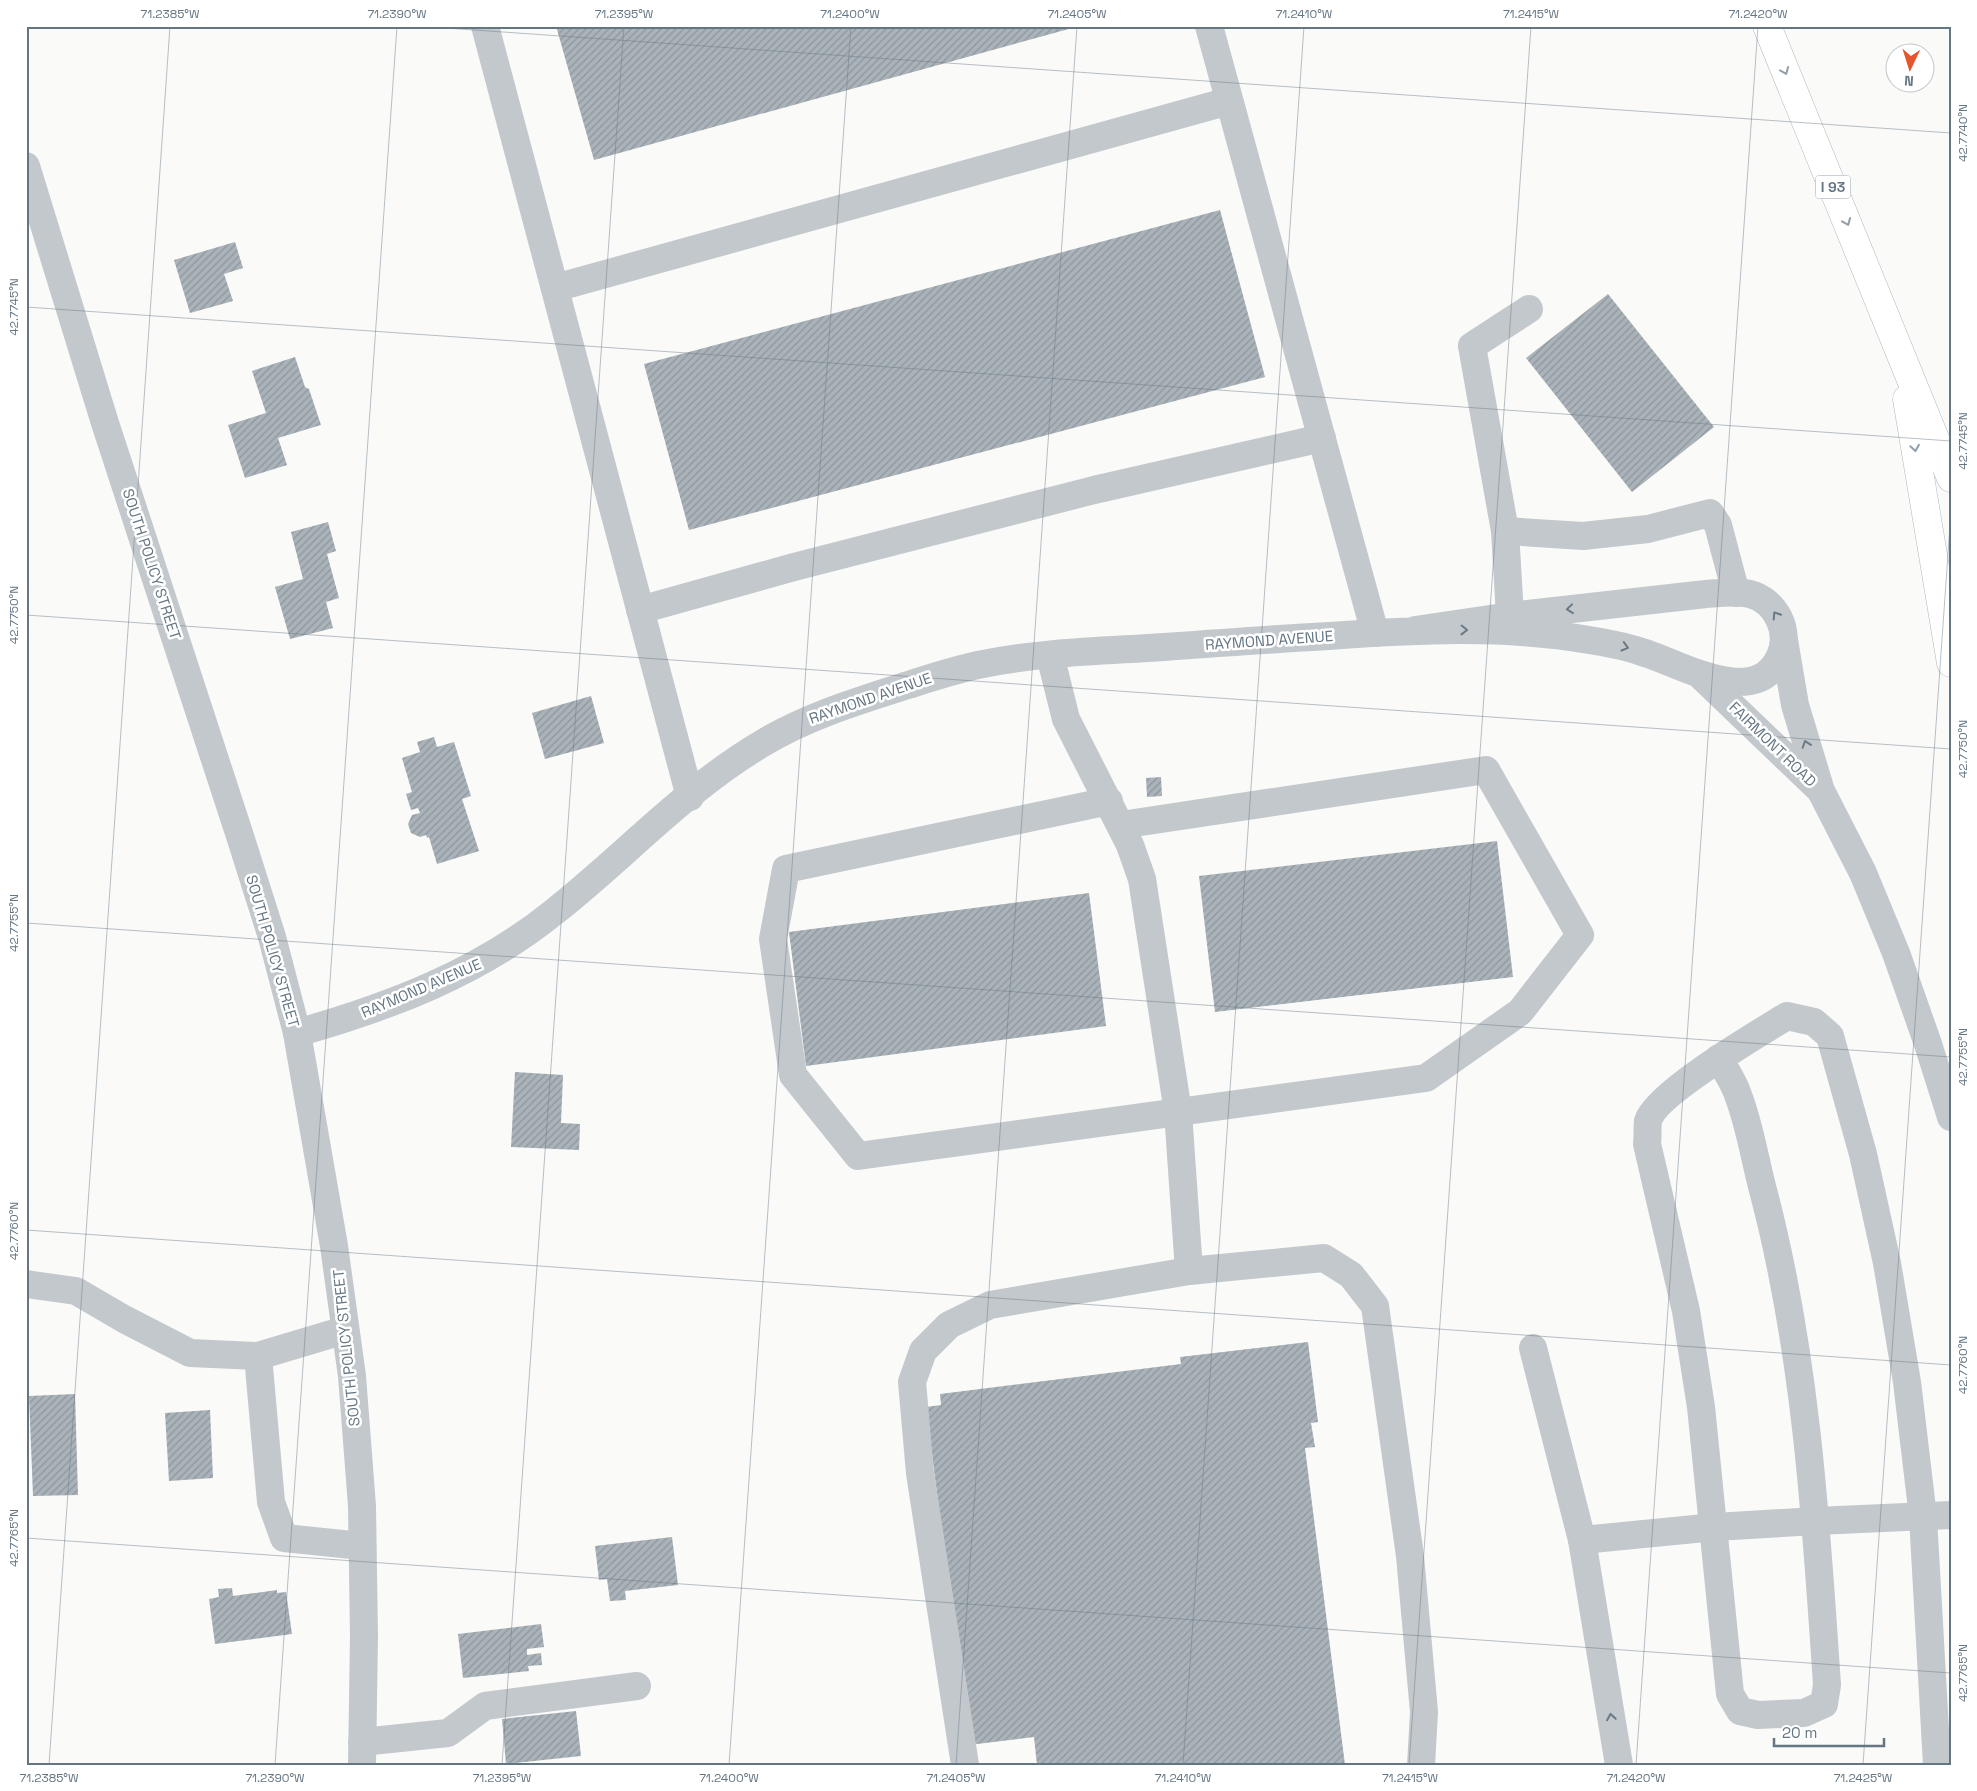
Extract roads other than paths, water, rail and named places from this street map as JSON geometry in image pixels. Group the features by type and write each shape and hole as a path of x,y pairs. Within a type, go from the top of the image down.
{"highway":[{"name":"I 93","path":"1767,26 1951,478"},
{"path":"1898,348 1951,663"}],"street":[{"path":"485,26 690,796"},
{"path":"1209,26 1375,633"},
{"path":"555,288 1229,101"},
{"name":"SOUTH POLICY STREET","path":"26,166 105,422 272,937 297,1033 334,1246 353,1395 362,1506 364,1636 362,1754"},
{"path":"1510,616 1505,531 1472,346 1529,309"},
{"path":"640,610 803,565 1094,490 1322,438"},
{"path":"1505,531 1583,536 1648,529 1710,513 1718,525 1736,593"},
{"name":"RAYMOND AVENUE","path":"297,1033 360,1015 447,979 486,960 522,937 556,911 690,796 725,768 762,743 802,722 853,702 949,671 985,663 1050,656 1415,630 1510,616 1706,594 1749,594 1764,600 1775,611 1782,625 1784,640 1780,656 1764,675 1749,682 1734,682 1698,673 1618,645 1568,636 1510,631 1415,630"},
{"name":"FAIRMONT ROAD","path":"1784,640 1795,705 1821,791"},
{"path":"1050,656 1066,719 1121,826 1142,879 1178,1112 1189,1271"},
{"name":"FAIRMONT ROAD","path":"1698,673 1821,791"},
{"path":"1109,801 786,868 773,939 793,1075 858,1156 1426,1078 1520,1012 1580,935 1486,770 1121,826"},
{"path":"1821,791 1863,873 1896,953 1928,1044 1951,1118"},
{"path":"1719,1058 1738,1094 1773,1231 1796,1346 1808,1434 1816,1521 1827,1685 1824,1704 1804,1713 1758,1715 1740,1711 1730,1694 1715,1527 1701,1407 1686,1311 1648,1144 1648,1120 1661,1102 1719,1058 1787,1016 1814,1022 1830,1036 1863,1154 1887,1263 1907,1382 1923,1517 1937,1765"},
{"path":"964,1765 920,1473 912,1382 923,1351 949,1324 990,1305 1189,1271 1324,1258 1351,1275 1375,1306 1410,1556 1424,1712 1421,1765"},
{"path":"26,1284 76,1290 124,1319 190,1353 258,1356 345,1330"},
{"path":"1533,1348 1582,1540 1619,1765"},
{"path":"258,1356 271,1502 284,1538 362,1546"},
{"path":"1582,1540 1715,1527 1951,1516"},
{"path":"362,1754 448,1733 485,1706 637,1686"}]}
